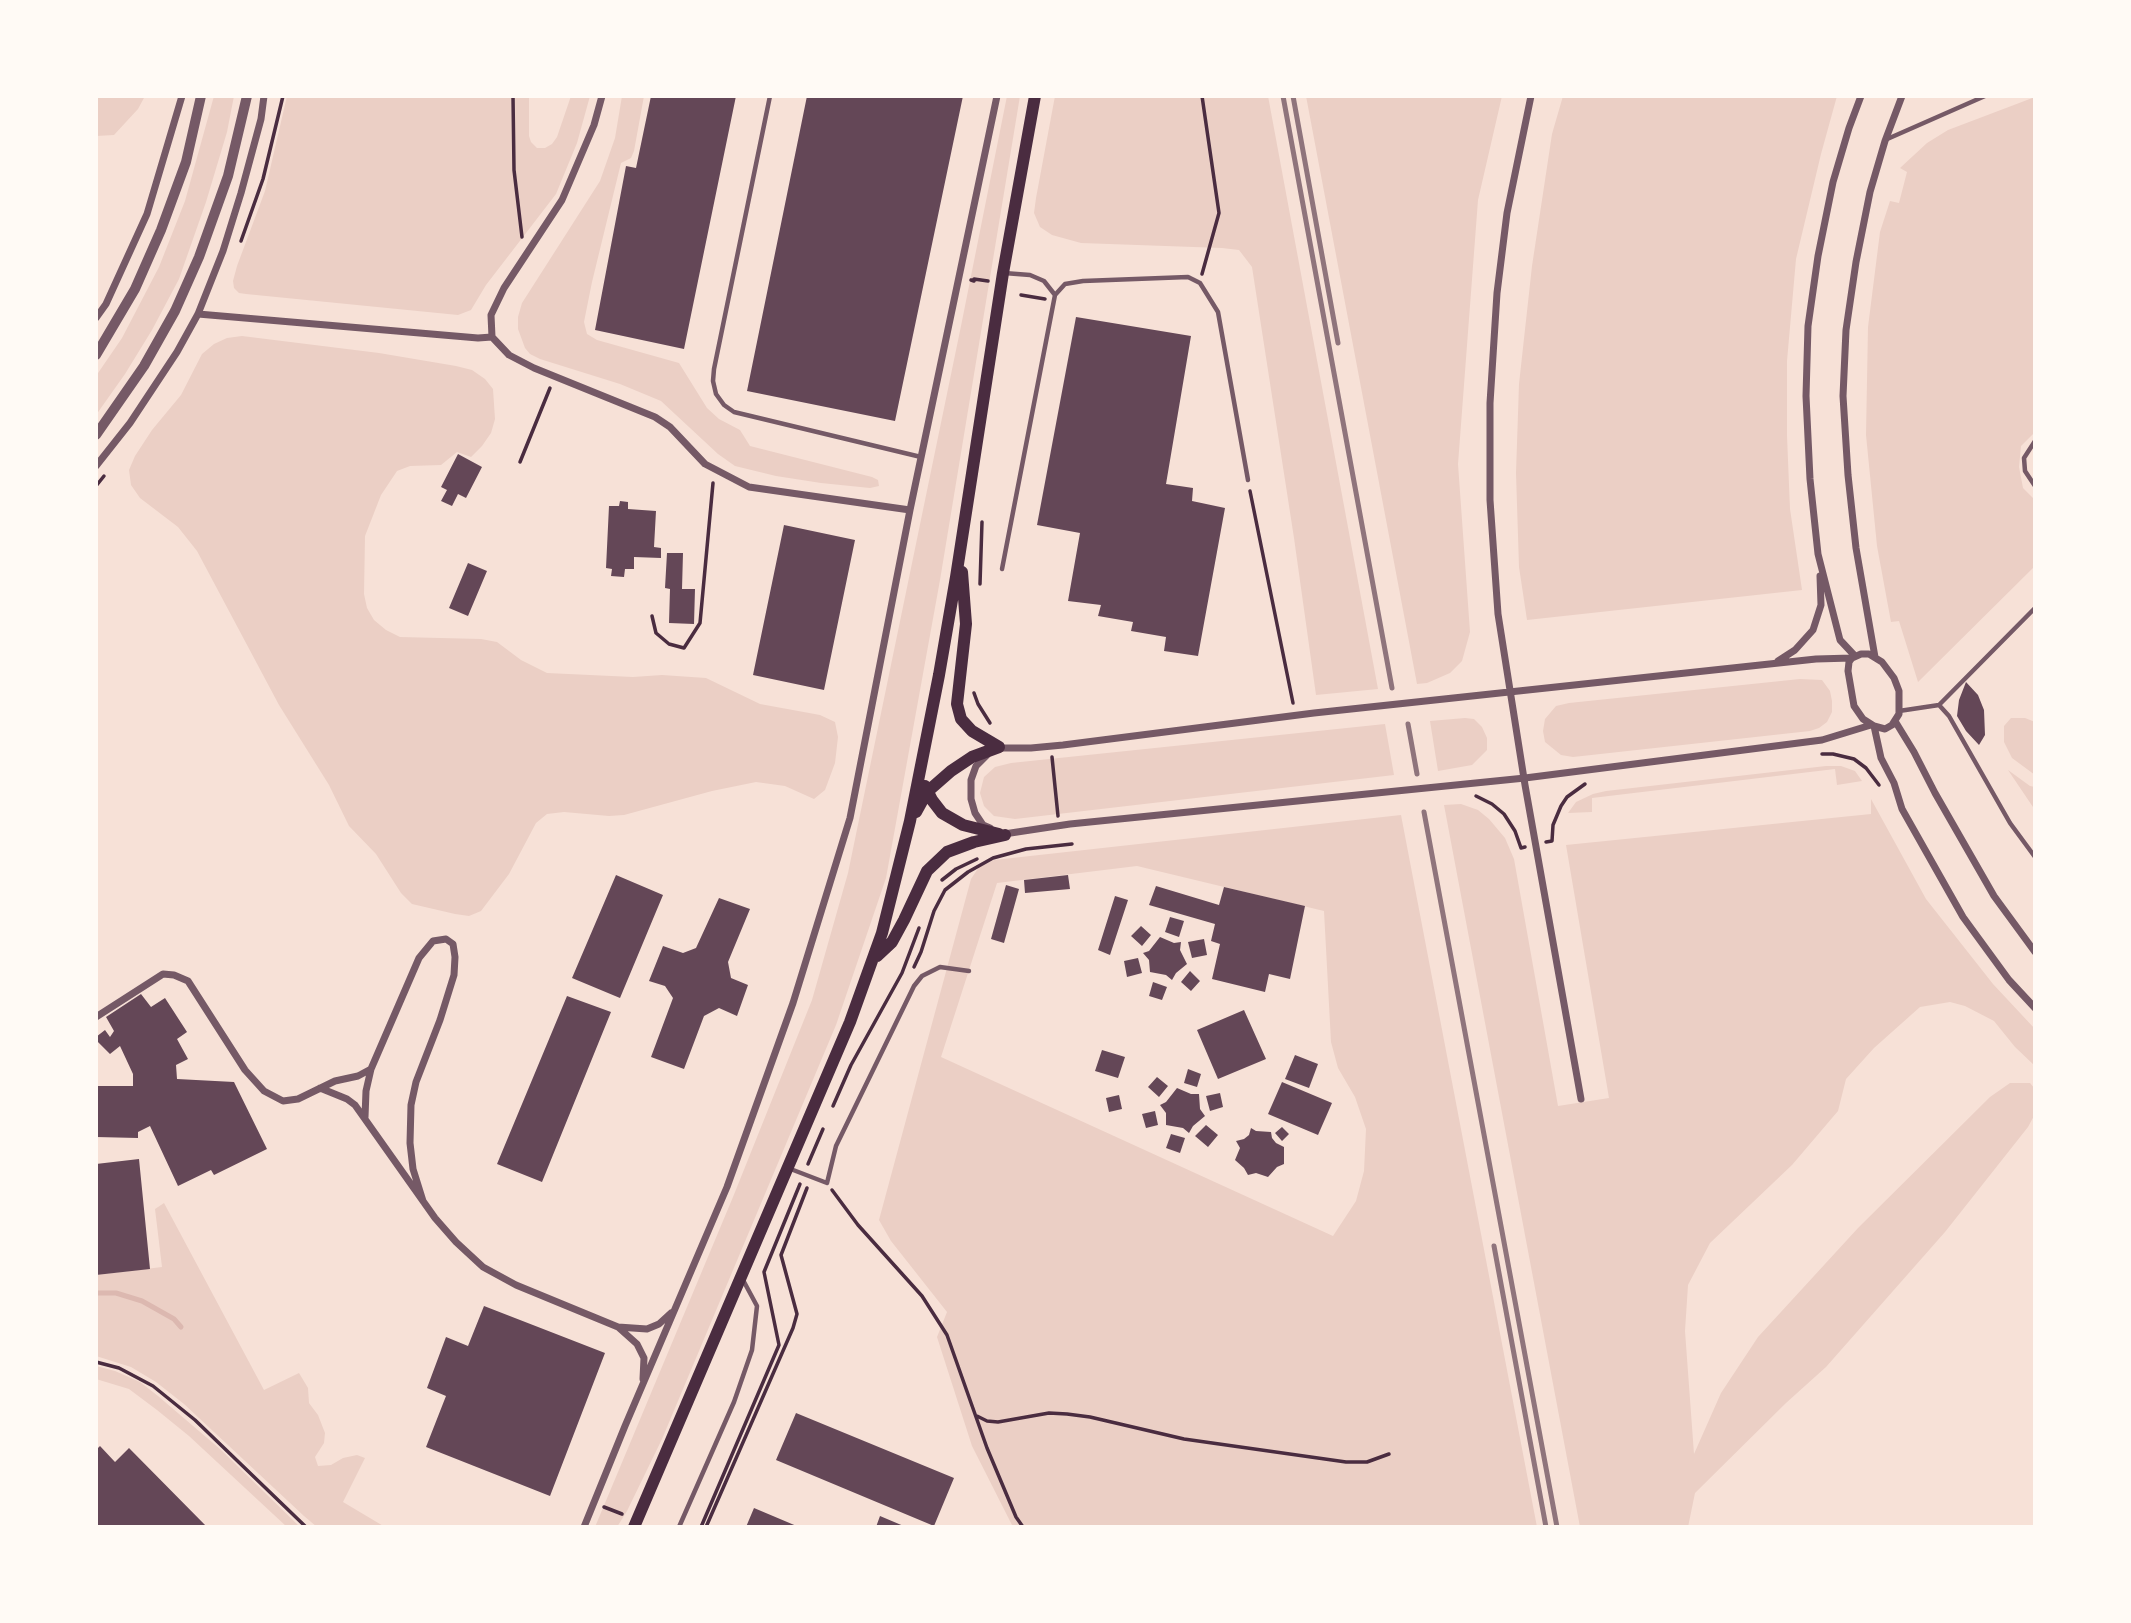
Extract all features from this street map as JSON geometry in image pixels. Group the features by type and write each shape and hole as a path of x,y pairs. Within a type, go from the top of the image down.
{"main road":[{"path":"634,1527 874,959 896,883 921,769 960,555 1003,272 1035,96"},
{"path":"960,555 965,624 957,704 961,719 972,731 999,747"},
{"path":"910,821 927,792 951,771 972,757 999,747"},
{"path":"921,769 927,792 942,813 962,825 1005,835"},
{"path":"874,959 892,942 927,871 947,852 1005,835"}],"street":[{"path":"96,318 106,304 147,214 183,96"},
{"path":"96,355 135,289 161,230 186,162 201,96"},
{"path":"96,435 144,366 176,311 200,257 228,176 247,96"},
{"path":"96,466 177,352 198,314 223,251 241,193 261,119 264,96"},
{"path":"602,96 594,125 562,201 504,288 491,315 492,337 509,355 534,368 655,417 670,427 694,454 714,470 749,487 911,510"},
{"path":"584,1527 727,1187 793,1003 832,881 850,818 921,457 997,96"},
{"path":"1531,96 1507,213 1497,293 1490,403 1491,513 1498,614 1510,693 1581,1099"},
{"path":"1773,664 1805,641 1818,618 1822,594 1810,479 1805,396 1808,326 1818,256 1833,182 1861,96"},
{"path":"1875,657 1856,548 1848,475 1843,396 1846,330 1870,192 1902,96"},
{"path":"198,314 492,337"},
{"path":"1818,554 1840,640 1853,657"},
{"path":"1853,657 1848,671 1854,706 1860,716 1872,726 1885,729 1895,721 1899,710 1899,691 1888,668 1875,657 1861,654 1853,657 1314,713 1051,746 999,747 976,766 971,780 971,799 975,813 984,825 1005,835 1059,825 1525,778 1822,740 1872,726"},
{"path":"1895,721 1994,896 2035,952"},
{"path":"1872,726 1881,758 1894,783 1902,809 1963,917 2009,980 2035,1008"},
{"path":"365,1118 366,1091 371,1069 419,958 433,941 446,939 453,944 456,957 454,975 416,1082 409,1125 411,1156 423,1201"},
{"path":"96,1017 163,974 174,975 188,981 245,1070 264,1091 283,1101 298,1099 335,1081 358,1076 371,1069"},
{"path":"319,1088 355,1105 423,1201 456,1242 483,1266 516,1285 618,1327 647,1329 659,1324 674,1310"},
{"path":"618,1327 637,1345 644,1358 643,1386"}],"lane":[{"path":"770,96 714,369 716,394 724,405 734,412 921,457"},
{"path":"1885,141 1985,96"},
{"path":"1003,272 1030,275 1044,281 1054,298"},
{"path":"1002,569 1054,298 1065,284 1188,277 1200,283 1218,312 1248,480"},
{"path":"2035,441 2024,458 2025,471 2035,486"},
{"path":"1899,710 1939,705 2035,608"},
{"path":"1939,705 1949,716 2010,823 2035,857"},
{"path":"787,1168 827,1183 836,1146 914,986 922,976 940,967 969,971"},
{"path":"679,1527 734,1402 752,1350 757,1306 740,1275"}],"path":[{"path":"513,96 514,170 524,257"},
{"path":"1200,283 1219,213 1202,96"},
{"path":"971,281 988,281 987,289"},
{"path":"1021,295 1054,298"},
{"path":"520,462 556,377"},
{"path":"652,616 656,633 669,644 684,648 700,623 714,470"},
{"path":"1248,480 1295,716"},
{"path":"980,586 982,521"},
{"path":"974,684 983,715 997,729"},
{"path":"1051,746 1059,825"},
{"path":"1821,754 1854,759 1866,768 1880,786"},
{"path":"1552,841 1553,824 1561,806 1574,790 1592,780"},
{"path":"1468,794 1492,804 1504,814 1515,831 1521,848"},
{"path":"910,974 940,900 946,890 968,872 993,858 1026,849 1072,844"},
{"path":"706,1527 793,1328 797,1314 781,1255 812,1177"},
{"path":"827,1183 858,1224 922,1296 947,1335 987,1448 1016,1517 1023,1527"},
{"path":"701,1527 779,1345"},
{"path":"96,1362 119,1368 153,1386 195,1420 306,1527"},
{"path":"977,1416 998,1422 1049,1413 1067,1414 1184,1439 1346,1462 1367,1462 1389,1454"},
{"path":"608,1508 620,1513"}],"shaded area":[{"path":"96,96 145,96 138,109 114,135 96,136"},
{"path":"214,96 234,96 227,132 206,202 179,279 152,330 96,415 96,376 122,338 159,267 185,201"},
{"path":"287,96 529,96 529,136 537,148 545,148 557,137 571,96 590,96 577,143 556,194 486,285 471,310 458,315 246,294 239,293 234,288 237,266 265,191"},
{"path":"622,96 644,96 634,151 631,158 621,163 592,282 584,322 587,334 597,340 679,363 707,408 719,419 740,430 750,446 872,477 878,480 879,486 870,488 821,483 735,466 718,454 661,401 620,384 540,359 525,348 518,329 522,303 600,181 615,138"},
{"path":"1007,96 1020,96 940,580 886,878 836,1025 662,1439 617,1527 595,1527 812,1000 848,873"},
{"path":"1055,96 1268,96 1378,689 1316,695 1252,267 1239,250 1081,243 1052,235 1040,227 1034,213"},
{"path":"1306,96 1502,96 1478,200 1458,464 1470,632 1462,661 1450,673 1427,683 1417,684"},
{"path":"1563,96 1837,96 1796,259 1787,361 1790,509 1802,590 1527,620 1519,567 1516,473 1519,384 1532,266 1552,134"},
{"path":"2035,97 2035,432 2021,446 2019,467 2023,488 2035,500 2035,566 1918,682 1899,621 1891,622 1877,546 1866,435 1868,327 1880,232 1890,201 1899,203 1907,172 1900,168 1927,143 1948,130"},
{"path":"242,336 379,353 456,366 472,370 493,389 495,419 491,433 471,457 457,452 441,465 410,466 397,471 381,495 365,536 364,594 367,608 374,620 386,630 400,637 481,639 497,642 521,660 547,673 706,678 760,704 820,715 835,722 838,737 835,763 825,790 814,799 785,786 756,782 624,815 564,812 547,814 536,823 509,874 481,911 469,916 412,904 401,893 376,854 349,826 329,785 279,705 197,551 178,527 140,498 131,485 129,470 135,456 181,395 202,354 227,338"},
{"path":"1800,679 1822,680 1830,691 1832,701 1832,712 1827,722 1810,731 1573,757 1561,755 1545,742 1545,719 1556,706"},
{"path":"2011,718 2025,718 2035,722 2035,775 2012,758 2004,742 2004,726"},
{"path":"1474,719 1482,727 1487,738 1487,750 1472,765 1438,771 1430,721"},
{"path":"1385,724 1394,775 1015,819 994,816 984,806 980,793 984,777 995,767 1011,763"},
{"path":"1841,766 1855,771 1862,781 1837,785 1835,769 1592,798 1592,812 1568,813 1576,802 1606,791"},
{"path":"2008,770 2035,787 2035,810"},
{"path":"1871,799 1926,899 1993,984 2035,1029 2035,1066 1994,1021 1965,1006 1950,1002 1920,1007 1874,1048 1846,1079 1838,1111 1792,1165 1710,1243 1688,1285 1685,1331 1694,1454 1721,1393 1758,1337 1858,1228 1990,1097 2010,1083 2030,1083 2035,1089 2035,1114 2028,1127 1945,1232 1826,1367 1695,1493 1688,1527 1580,1527 1444,805 1461,804 1478,810 1505,838 1514,859 1558,1106 1609,1098 1566,845 1871,814"},
{"path":"1401,815 1537,1527 1013,1527 972,1446 937,1337 947,1312 891,1241 879,1220 971,879 979,867 994,860","holes":["1137,866 1324,911 1331,1042 1338,1068 1355,1097 1366,1129 1364,1171 1356,1201 1333,1236 941,1057 997,883"]},
{"path":"164,1203 264,1390 299,1373 308,1388 309,1403 318,1415 325,1433 324,1443 315,1457 318,1466 331,1465 343,1458 357,1455 365,1458 343,1502 385,1527 317,1527 184,1404 156,1382 131,1367 96,1356 96,1275 162,1267 155,1209"},
{"path":"96,1366 140,1382 158,1396 220,1449 300,1527 287,1527 189,1436 129,1389 96,1379"}],"building":[{"path":"651,96 736,96 684,349 595,330 626,166 636,168"},
{"path":"807,96 963,96 895,421 747,391"},
{"path":"1076,317 1191,336 1166,484 1193,488 1192,501 1225,508 1198,656 1164,651 1166,637 1131,631 1133,622 1098,616 1101,605 1068,601 1080,533 1037,525"},
{"path":"458,454 482,467 466,498 458,494 452,506 441,501 447,490 441,487"},
{"path":"620,501 628,502 628,509 656,511 654,547 661,548 661,558 634,557 634,569 625,569 624,577 611,576 612,569 606,568 609,506 619,506"},
{"path":"784,525 855,540 824,690 753,675"},
{"path":"667,553 683,553 682,589 695,589 694,624 669,623 670,589 665,588"},
{"path":"468,563 487,571 468,616 449,608"},
{"path":"1966,682 1978,695 1984,710 1985,735 1979,745 1957,716 1959,700"},
{"path":"616,875 663,895 620,998 572,978"},
{"path":"1068,875 1070,889 1025,893 1024,880"},
{"path":"1006,885 1019,889 1004,943 991,939"},
{"path":"1156,886 1219,905 1224,887 1305,906 1290,979 1269,974 1265,992 1212,979 1220,944 1211,941 1215,924 1149,905"},
{"path":"1115,896 1128,900 1110,955 1098,950"},
{"path":"719,898 750,909 728,962 731,978 748,985 737,1016 719,1008 704,1016 684,1069 651,1057 673,998 665,986 649,981 663,946 683,953 696,948"},
{"path":"1170,917 1184,921 1179,937 1165,932"},
{"path":"1141,926 1151,935 1142,946 1131,936"},
{"path":"1160,937 1174,943 1181,942 1180,950 1187,964 1172,980 1166,975 1150,972 1149,960 1143,953 1149,951"},
{"path":"1204,939 1207,955 1192,958 1188,942"},
{"path":"1138,958 1142,973 1127,977 1124,961"},
{"path":"1190,971 1200,981 1191,991 1181,982"},
{"path":"1153,982 1167,987 1162,1000 1149,996"},
{"path":"141,994 151,1007 165,998 187,1032 177,1039 188,1059 176,1065 177,1079 234,1082 267,1149 214,1175 211,1170 178,1186 150,1126 138,1132 138,1138 96,1137 96,1086 133,1086 133,1074 120,1046 110,1054 96,1037 105,1030 110,1037 114,1031 106,1017"},
{"path":"567,996 611,1012 542,1182 497,1164"},
{"path":"1244,1010 1266,1059 1218,1079 1197,1030"},
{"path":"1102,1050 1125,1057 1118,1078 1095,1071"},
{"path":"1295,1055 1318,1064 1309,1088 1285,1079"},
{"path":"1188,1069 1201,1074 1197,1087 1184,1083"},
{"path":"1157,1077 1168,1086 1159,1097 1148,1087"},
{"path":"1282,1082 1332,1103 1318,1135 1268,1114"},
{"path":"1177,1088 1191,1094 1199,1094 1200,1109 1205,1116 1189,1133 1183,1128 1166,1125 1166,1113 1160,1105 1166,1102"},
{"path":"1220,1093 1223,1107 1210,1111 1206,1096"},
{"path":"1119,1095 1122,1109 1109,1112 1106,1098"},
{"path":"1155,1111 1158,1125 1146,1128 1142,1114"},
{"path":"1206,1125 1218,1135 1208,1147 1195,1136"},
{"path":"1282,1127 1289,1134 1282,1141 1275,1133"},
{"path":"1251,1128 1271,1132 1276,1143 1284,1147 1284,1164 1268,1177 1256,1173 1248,1175 1235,1160 1240,1148 1236,1141 1249,1135"},
{"path":"1171,1134 1185,1138 1180,1153 1166,1148"},
{"path":"139,1159 150,1269 96,1275 96,1164"},
{"path":"484,1306 605,1353 550,1496 426,1447 446,1396 427,1388 446,1337 468,1346"},
{"path":"796,1413 954,1478 934,1526 776,1460"},
{"path":"100,1446 115,1462 129,1448 207,1527 96,1527 96,1450"},
{"path":"754,1508 799,1527 746,1527"},
{"path":"880,1516 906,1527 876,1527"}],"waterway":[{"path":"96,1293 116,1293 142,1301 174,1319 181,1327"}],"railway":[{"path":"1283,96 1392,688"},
{"path":"1293,96 1338,343"},
{"path":"1408,724 1417,774"},
{"path":"1424,812 1557,1527"},
{"path":"1494,1246 1546,1527"}]}
